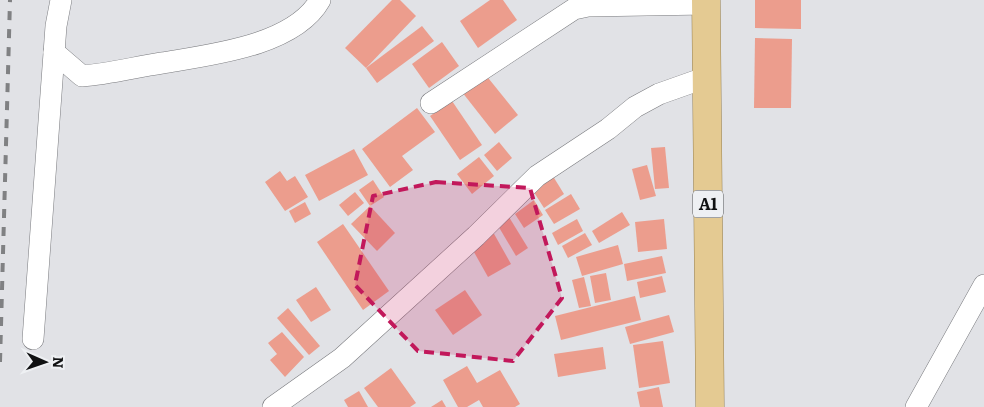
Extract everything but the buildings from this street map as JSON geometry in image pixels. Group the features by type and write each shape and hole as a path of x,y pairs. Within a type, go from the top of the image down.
{"highway":[{"name":"A1","path":"706,2 710,407"}],"street":[{"path":"33,339 54,52 61,0"},
{"path":"50,101 82,76 226,52 274,36 310,16 320,0"},
{"path":"431,103 574,8 706,2"},
{"path":"54,52 82,76"},
{"path":"273,407 342,358 476,236 537,176 608,129 635,107 659,94 707,77"},
{"path":"916,407 984,285"}],"highlighted area":[{"path":"436,182 530,188 562,298 513,361 418,351 355,285 373,196"}],"railway":[{"path":"0,362 10,0"}]}
